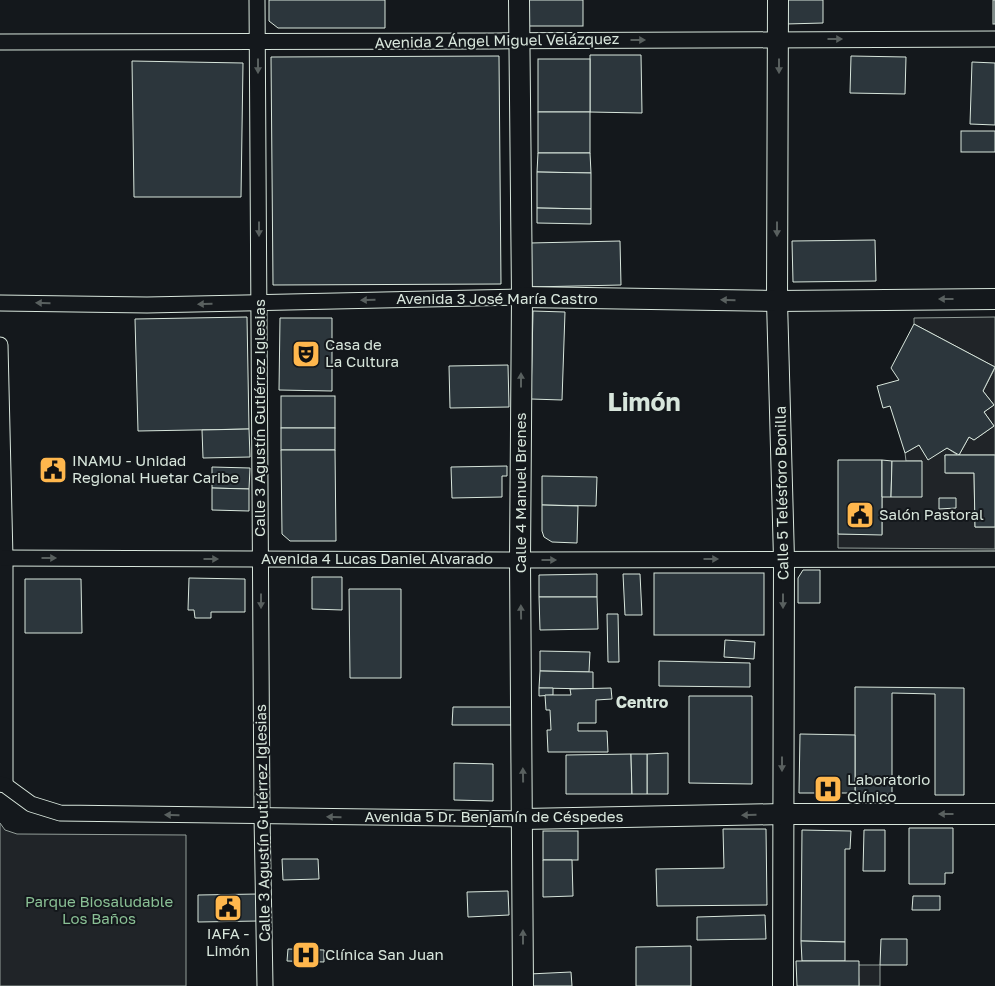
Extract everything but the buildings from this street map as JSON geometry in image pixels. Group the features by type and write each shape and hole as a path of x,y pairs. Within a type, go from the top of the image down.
{"main road":[{"name":"Calle 4 Manuel Brenes","path":"519,0 522,297 520,560 523,986"},
{"name":"Calle 5 Telésforo Bonilla","path":"778,0 777,301 784,559 783,986"},
{"name":"Avenida 3 José María Castro","path":"522,297 777,301 995,299"},
{"name":"Avenida 5 Dr. Benjamín de Céspedes","path":"523,819 782,814 995,814"}],"street":[{"name":"Calle 3 Agustín Gutiérrez Iglesias","path":"257,0 262,816 265,986"},
{"name":"Avenida 2 Ángel Miguel Velázquez","path":"0,42 258,43 995,39"},
{"name":"Avenida 3 José María Castro","path":"0,303 147,305 522,297"},
{"path":"0,345 2,785"},
{"name":"Avenida 4 Lucas Daniel Alvarado","path":"2,558 995,559"},
{"name":"Avenida 5 Dr. Benjamín de Céspedes","path":"2,785 31,804 60,813 523,819"}],"green space":[{"path":"995,317 995,367 914,324 914,318"},
{"path":"995,368 995,455 959,455 969,437 974,440 994,426 984,412 994,405 983,391"},
{"path":"919,445 928,459 947,448 957,455 945,455 946,473 974,473 975,527 995,527 995,549 838,548 838,534 882,534 882,497 922,461 906,461 905,453"},
{"name":"Parque Biosaludable Los Baños","path":"0,823 5,830 17,834 186,835 186,986 0,986"},
{"path":"858,965 880,965 880,986 859,986"}],"place":[{"name":"Casa de La Cultura","path":"306,354"},
{"name":"INAMU - Unidad Regional Huetar Caribe","path":"53,470"},
{"name":"Salón Pastoral","path":"860,515"},
{"name":"Laboratorio Clínico","path":"828,789"},
{"name":"IAFA - Limón","path":"228,908"},
{"name":"Clínica San Juan","path":"306,955"}],"district":[{"name":"Limón","path":"644,402"},
{"name":"Centro","path":"642,702"}]}
